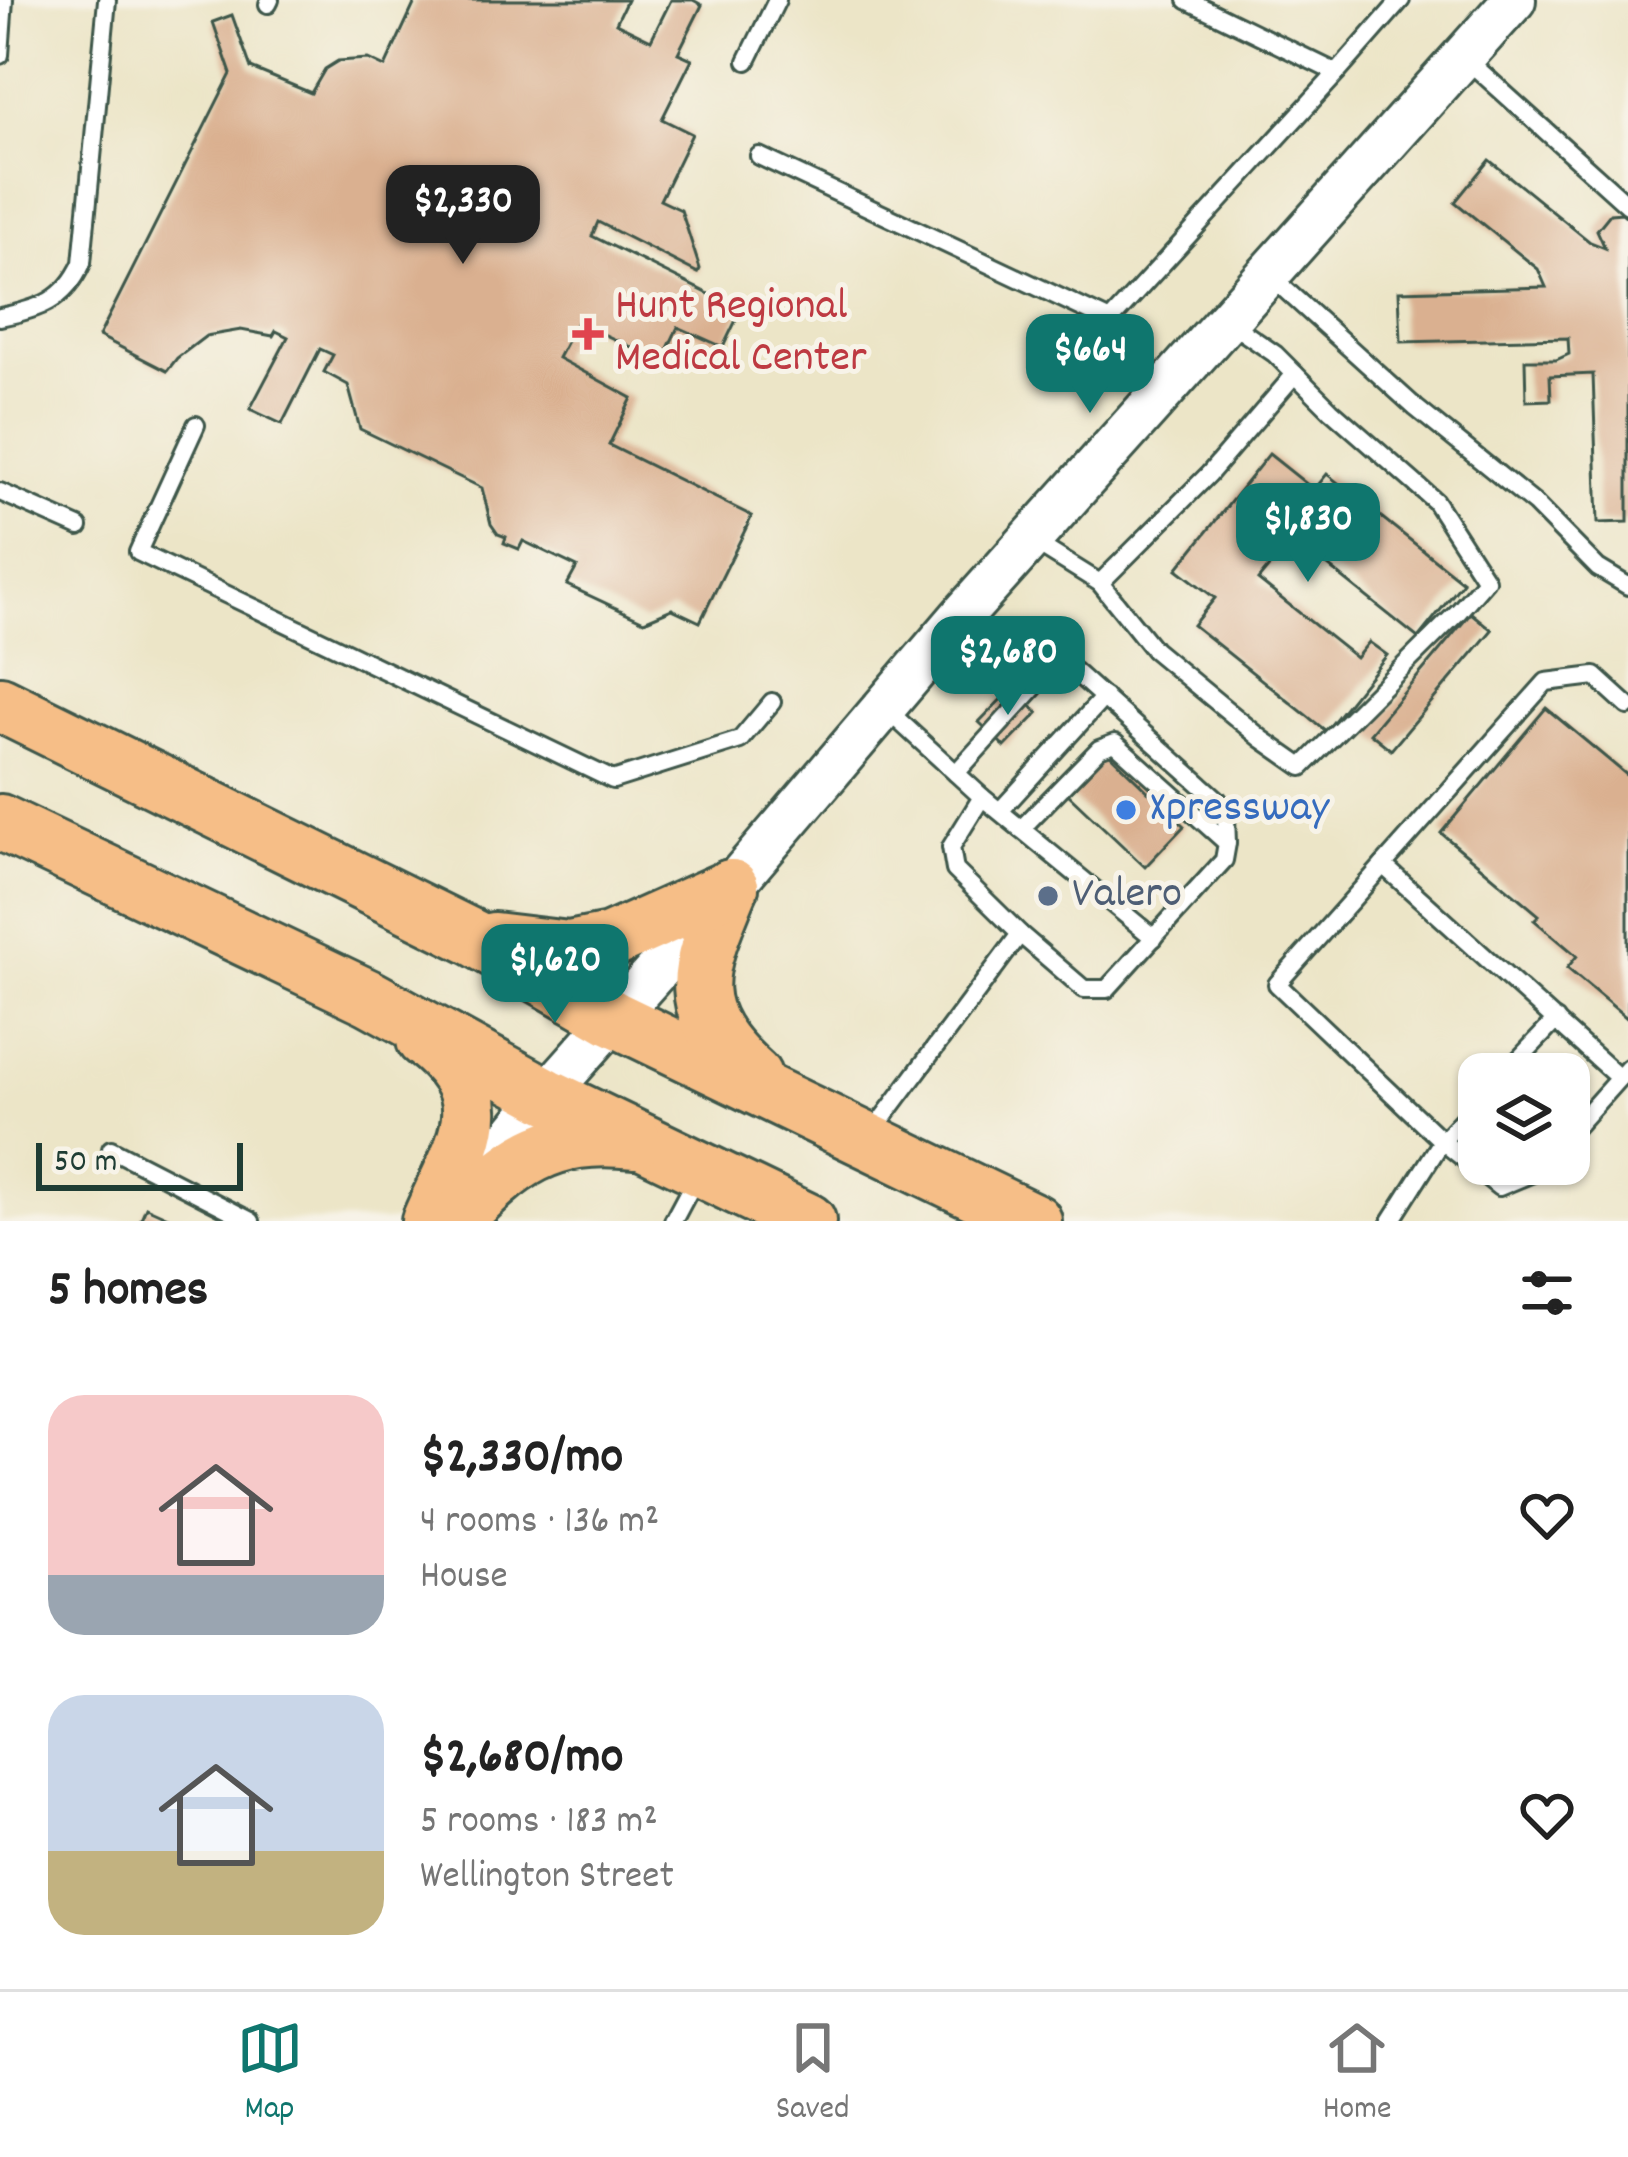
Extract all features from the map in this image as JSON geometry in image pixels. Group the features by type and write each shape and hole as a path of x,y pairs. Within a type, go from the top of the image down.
{"highway":[{"path":"2,711 474,938 614,1018 1034,1221"},
{"path":"0,822 370,998 547,1095 808,1221"},
{"path":"474,938 569,949 610,941 731,887"},
{"path":"731,887 704,953 704,1011 725,1050 779,1100"},
{"path":"370,998 446,1058 464,1080 470,1105 468,1129 429,1221"},
{"path":"450,1221 486,1188 545,1149 594,1136 642,1142"}],"street":[{"path":"450,1221 547,1095 884,707 1514,0"}],"lane":[{"path":"0,55 4,0"},
{"path":"0,317 53,302 82,263 107,0"},
{"path":"747,62 777,0"},
{"path":"759,156 1110,321 1401,0"},
{"path":"1196,2 1337,73"},
{"path":"1463,56 1628,205"},
{"path":"1269,274 1416,408 1534,504 1598,568 1628,586"},
{"path":"1030,540 1100,583 1154,650 1302,767 1460,611 1486,580 1435,501 1275,354 1227,321"},
{"path":"1100,583 1209,474 1295,374"},
{"path":"196,425 138,552 614,779 740,740 772,702"},
{"path":"0,492 80,527"},
{"path":"956,773 1049,671 1061,667 1074,671 1218,800 1226,816 1225,851 1108,988 1084,988 955,870 951,847 982,797"},
{"path":"1458,1154 1277,984 1546,682 1595,676 1628,706"},
{"path":"1000,811 1104,697"},
{"path":"884,707 982,797 1154,938"},
{"path":"1022,830 1099,749 1115,743 1225,851"},
{"path":"1383,865 1556,1020 1624,1073 1590,1111"},
{"path":"866,1141 1020,934"},
{"path":"1525,1053 1556,1020"},
{"path":"1391,1221 1458,1124"},
{"path":"110,1149 250,1221"},
{"path":"673,1221 700,1170"}],"building":[{"name":"Hunt Regional Medical Center","path":"416,0 627,0 616,23 651,40 671,0 702,5 678,53 692,59 662,119 692,134 660,200 681,210 700,269 698,273 598,222 592,236 741,310 723,347 678,327 662,361 577,322 558,358 632,398 609,445 752,516 700,622 672,609 644,621 567,585 577,567 523,541 519,549 504,543 506,537 491,524 482,488 360,429 348,385 324,372 333,355 320,349 282,424 250,409 288,337 276,331 273,336 241,330 206,336 167,371 99,336 231,74 213,22 232,15 251,68 311,93 325,69 338,61 368,59 385,67"},
{"path":"1489,160 1590,242 1605,248 1597,230 1610,214 1628,218 1628,522 1598,523 1593,374 1550,376 1551,400 1526,401 1525,360 1556,360 1569,354 1568,338 1401,342 1399,291 1546,287 1538,269 1455,202"},
{"path":"1269,454 1314,490 1327,474 1463,582 1418,638 1293,538 1258,580 1356,658 1369,642 1387,655 1326,731 1193,625 1215,598 1177,569"},
{"path":"1471,613 1492,630 1391,750 1370,733"},
{"path":"1012,688 1038,713 1005,747 979,722"},
{"path":"1546,708 1628,776 1628,1019 1567,968 1577,956 1534,920 1539,915 1441,833"},
{"name":"Xpressway","path":"1108,753 1184,826 1145,867 1068,794"},
{"path":"146,1207 177,1221 140,1221"}],"place":[{"name":"Hunt Regional Medical Center","path":"588,334"},
{"name":"Xpressway","path":"1126,810"},
{"name":"Valero","path":"1048,896"}]}
